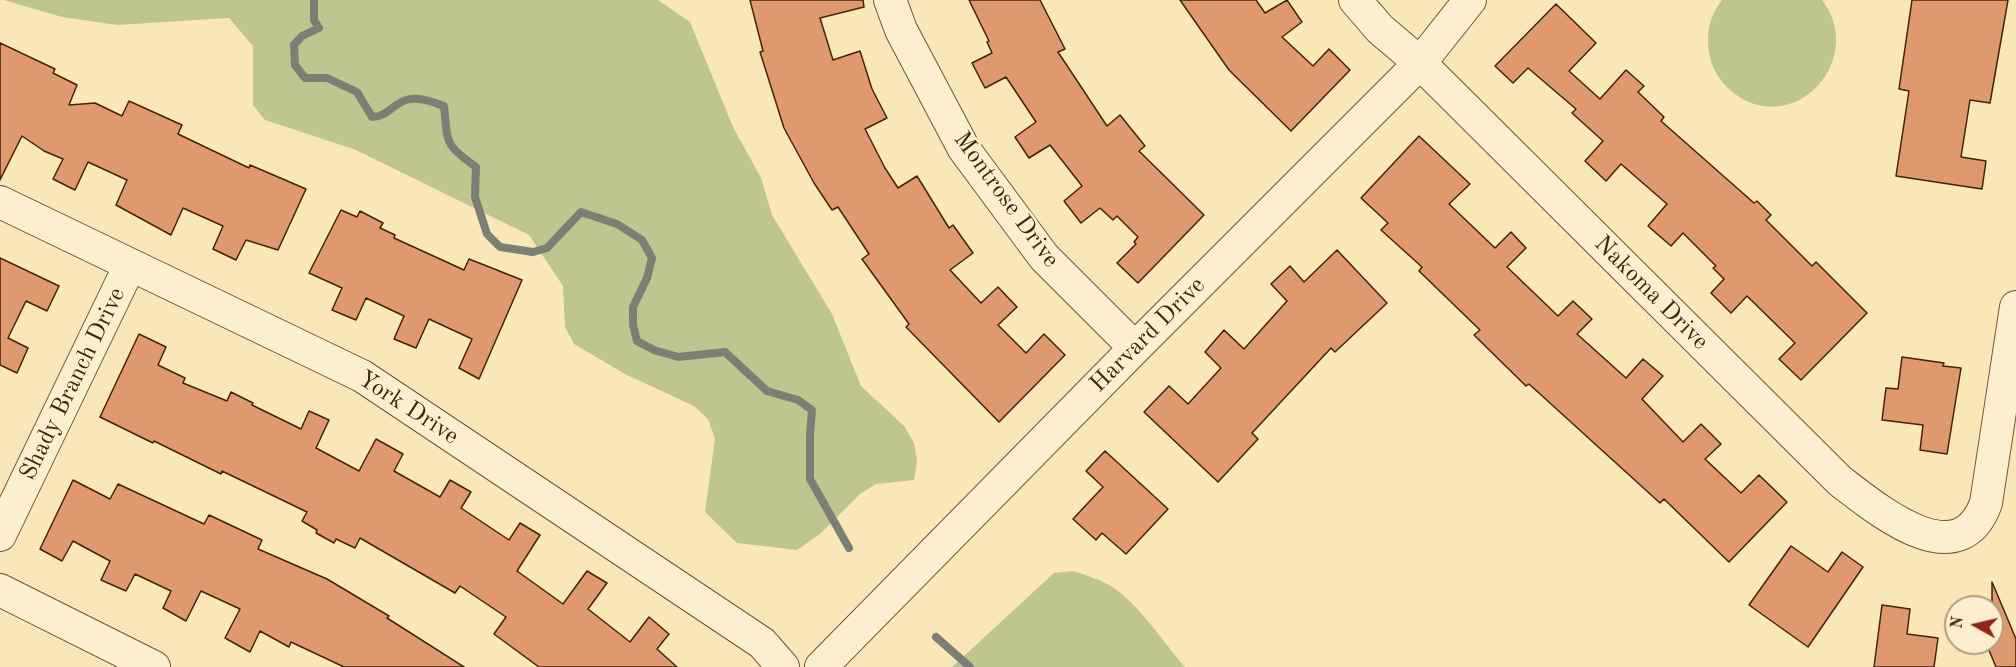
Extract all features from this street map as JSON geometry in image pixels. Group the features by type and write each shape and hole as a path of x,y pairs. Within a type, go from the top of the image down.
{"street":[{"name":"Montrose Drive","path":"890,0 901,30 964,149 1044,257 1135,348"},
{"name":"Nakoma Drive","path":"1355,0 1380,29 1420,63 1840,481 1888,518 1929,535 1950,538 1971,529 1981,518 1986,503 2016,307"},
{"name":"Harvard Drive","path":"821,667 1420,63 1470,0"},
{"name":"York Drive","path":"0,202 362,376 762,643 783,667"},
{"name":"Shady Branch Drive","path":"0,535 130,265"},
{"path":"0,590 154,667"}],"green space":[{"path":"4,0 658,0 690,22 733,127 761,178 772,215 832,314 861,386 904,426 914,443 917,461 914,480 876,484 860,494 820,534 797,550 737,543 705,512 715,439 708,419 694,406 625,374 574,344 565,327 563,286 529,235 356,150 265,120 253,105 253,46 229,18 117,25 62,17"},
{"path":"1722,0 1822,0 1834,23 1836,46 1830,67 1818,86 1801,99 1780,106 1758,105 1735,94 1716,73 1711,63 1709,49 1708,34 1711,20"},
{"path":"1073,571 1105,583 1120,592 1140,612 1185,667 952,667 1054,573"}],"building":[{"path":"750,0 863,0 864,7 820,18 833,60 860,51 872,89 887,118 865,129 885,168 898,188 917,176 949,228 953,225 973,253 950,270 981,303 998,287 1017,307 998,325 1026,353 1044,334 1065,355 999,422 906,327 909,324 862,259 869,254 838,207 832,210 814,183 784,128 760,52 763,51"},
{"path":"969,0 1040,0 1065,49 1058,52 1107,126 1120,115 1145,146 1139,151 1204,215 1138,283 1117,263 1136,244 1134,242 1138,237 1117,216 1113,220 1100,208 1081,223 1064,201 1082,186 1050,145 1029,158 1015,137 1036,122 1006,77 985,88 972,63 992,53 987,42 989,41"},
{"path":"1180,0 1256,0 1265,13 1287,0 1302,22 1282,37 1313,66 1329,49 1350,70 1291,131 1229,70"},
{"path":"1912,0 2008,0 1990,103 1970,100 1961,157 1986,161 1982,189 1896,176 1909,91 1899,89"},
{"path":"1556,4 1596,43 1569,71 1600,99 1626,70 1644,86 1638,92 1664,117 1661,121 1754,203 1757,201 1771,215 1766,220 1812,266 1816,262 1867,313 1801,380 1779,359 1795,343 1747,296 1731,313 1711,293 1724,279 1713,268 1716,266 1683,233 1671,246 1648,226 1667,204 1621,164 1606,181 1585,161 1603,141 1572,113 1576,109 1528,68 1513,83 1495,66"},
{"path":"0,43 55,69 53,73 77,85 69,105 95,103 122,116 129,101 182,125 178,134 249,168 250,165 306,189 278,250 246,240 236,260 213,249 223,226 183,208 171,235 116,205 127,180 88,162 75,190 53,179 63,159 44,151 22,136 0,180"},
{"path":"1419,136 1470,184 1449,204 1495,248 1511,232 1526,248 1507,267 1558,316 1573,301 1592,319 1577,334 1626,378 1643,359 1663,376 1642,399 1683,442 1701,424 1721,444 1705,459 1741,493 1759,475 1787,502 1729,562 1664,499 1660,503 1529,384 1526,386 1474,335 1480,330 1419,271 1422,267 1381,230 1388,223 1361,198"},
{"path":"341,210 357,217 360,211 383,223 380,228 395,235 394,238 464,270 469,259 522,280 479,379 459,368 472,339 429,319 416,348 394,339 404,316 366,298 356,320 332,310 342,288 309,273"},
{"path":"1337,250 1387,303 1335,352 1331,348 1252,433 1258,439 1218,482 1144,412 1169,386 1188,404 1221,368 1205,352 1224,330 1244,349 1287,301 1271,284 1290,266 1304,282"},
{"path":"0,258 59,286 47,311 26,301 8,338 28,348 17,373 0,365"},
{"path":"139,334 166,347 158,365 185,378 183,383 227,401 231,392 301,429 309,411 329,420 316,448 359,471 376,439 403,454 394,471 440,497 450,480 471,492 461,508 509,540 520,523 540,535 517,571 563,604 587,571 607,583 588,609 630,642 649,617 669,634 657,649 677,667 539,667 494,634 506,617 460,586 455,593 360,538 355,548 336,539 334,543 316,533 317,530 302,521 307,512 222,471 221,474 100,417"},
{"path":"1902,357 1961,368 1947,454 1920,450 1923,425 1882,420 1886,388 1898,389"},
{"path":"1105,451 1168,509 1126,554 1102,533 1096,540 1073,519 1103,487 1086,471"},
{"path":"73,480 110,499 118,484 204,524 209,515 262,540 258,549 327,579 389,616 387,618 464,667 344,667 291,642 289,647 260,631 250,652 225,638 240,609 201,591 186,621 163,608 171,591 135,574 126,591 101,580 110,561 73,541 62,561 40,549"},
{"path":"1791,546 1828,572 1842,552 1863,567 1808,647 1749,605"},
{"path":"1992,582 1997,595 1992,595"},
{"path":"1882,605 1910,609 1907,634 1938,638 1934,667 1874,667"},
{"path":"2004,610 2016,639 2016,667 1996,667 1991,655 2004,655"}],"waterway":[{"path":"314,0 314,20 319,28 302,36 294,45 295,65 305,78 327,78 357,92 372,117 382,115 401,102 410,99 425,100 444,106 447,136 453,148 476,167 475,197 487,234 500,247 533,252 547,248 581,212 617,224 642,240 652,258 647,278 633,307 633,325 637,341 654,350 678,357 725,352 767,391 798,400 812,410 810,479 849,548"},
{"path":"936,637 970,667"}]}
